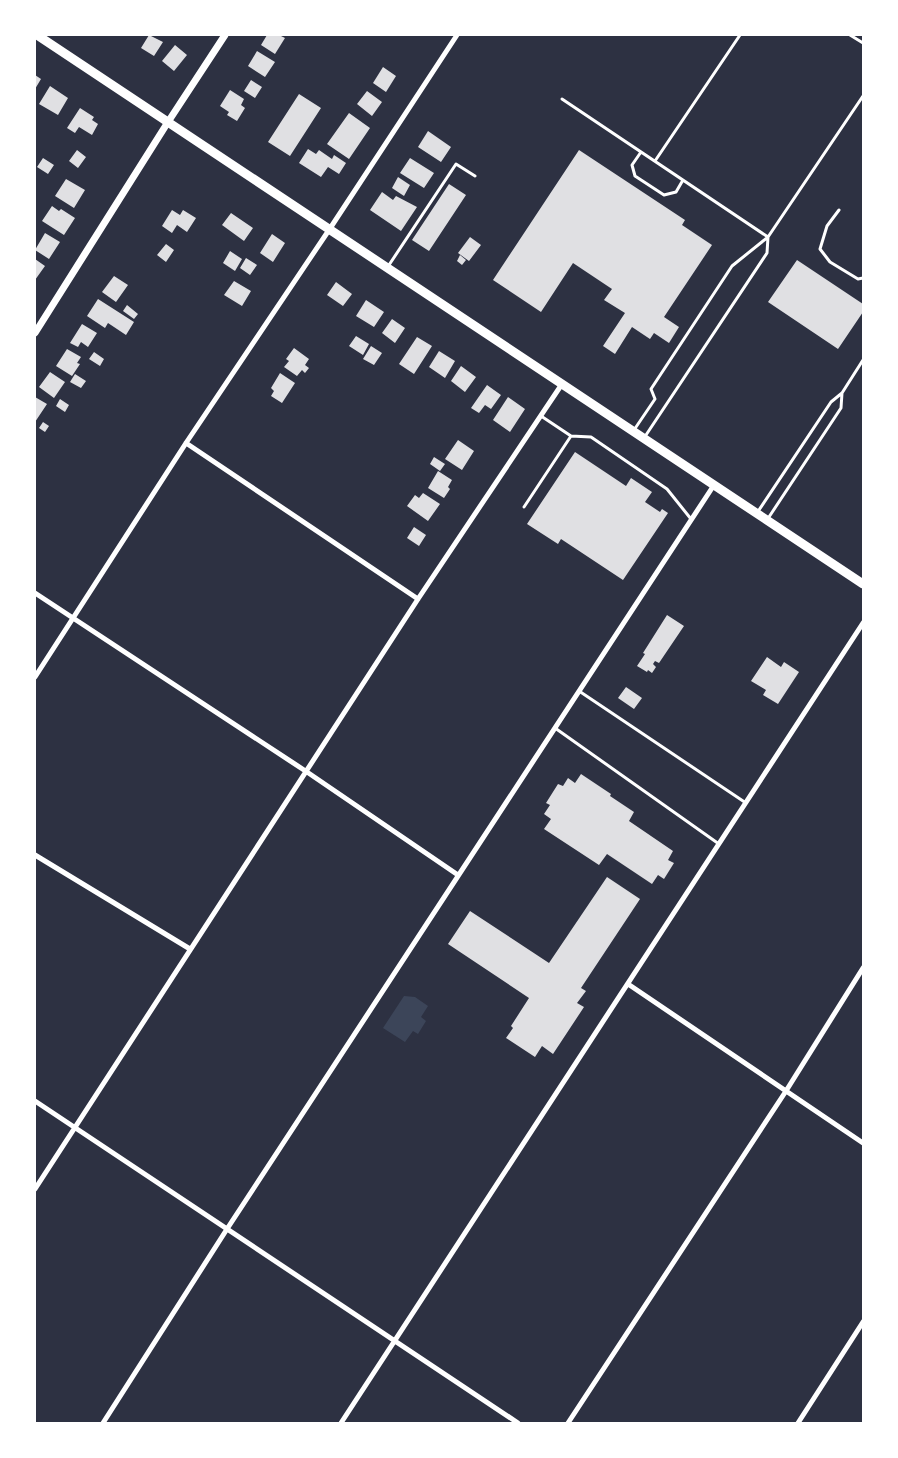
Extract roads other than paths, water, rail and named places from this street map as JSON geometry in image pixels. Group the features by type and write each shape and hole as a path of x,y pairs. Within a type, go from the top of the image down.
{"main road":[{"path":"37,35 863,584"}],"street":[{"path":"35,333 225,35"},
{"path":"35,677 186,443 457,35"},
{"path":"35,1189 418,599 562,384"},
{"path":"186,443 418,599"},
{"path":"103,1423 458,874 714,486"},
{"path":"35,593 458,874"},
{"path":"341,1423 863,623"},
{"path":"35,855 190,948"},
{"path":"568,1423 786,1091 863,968"},
{"path":"628,984 863,1143"},
{"path":"35,1101 518,1423"},
{"path":"798,1423 863,1322"}],"lane":[{"path":"655,161 740,35"},
{"path":"850,35 863,43"},
{"path":"633,431 655,399 651,389 732,266 768,237 863,96"},
{"path":"562,99 768,237"},
{"path":"641,152 632,165 635,176 664,195 676,192 684,180"},
{"path":"387,268 456,164 474,176"},
{"path":"839,210 827,226 820,248 830,262 858,280 863,278"},
{"path":"644,439 767,254 768,237"},
{"path":"756,513 831,402 842,394 863,360"},
{"path":"767,520 841,408 842,394"},
{"path":"541,416 572,436 591,438 667,489 691,520"},
{"path":"524,507 572,436"},
{"path":"579,691 746,803"},
{"path":"555,728 719,844"}]}
